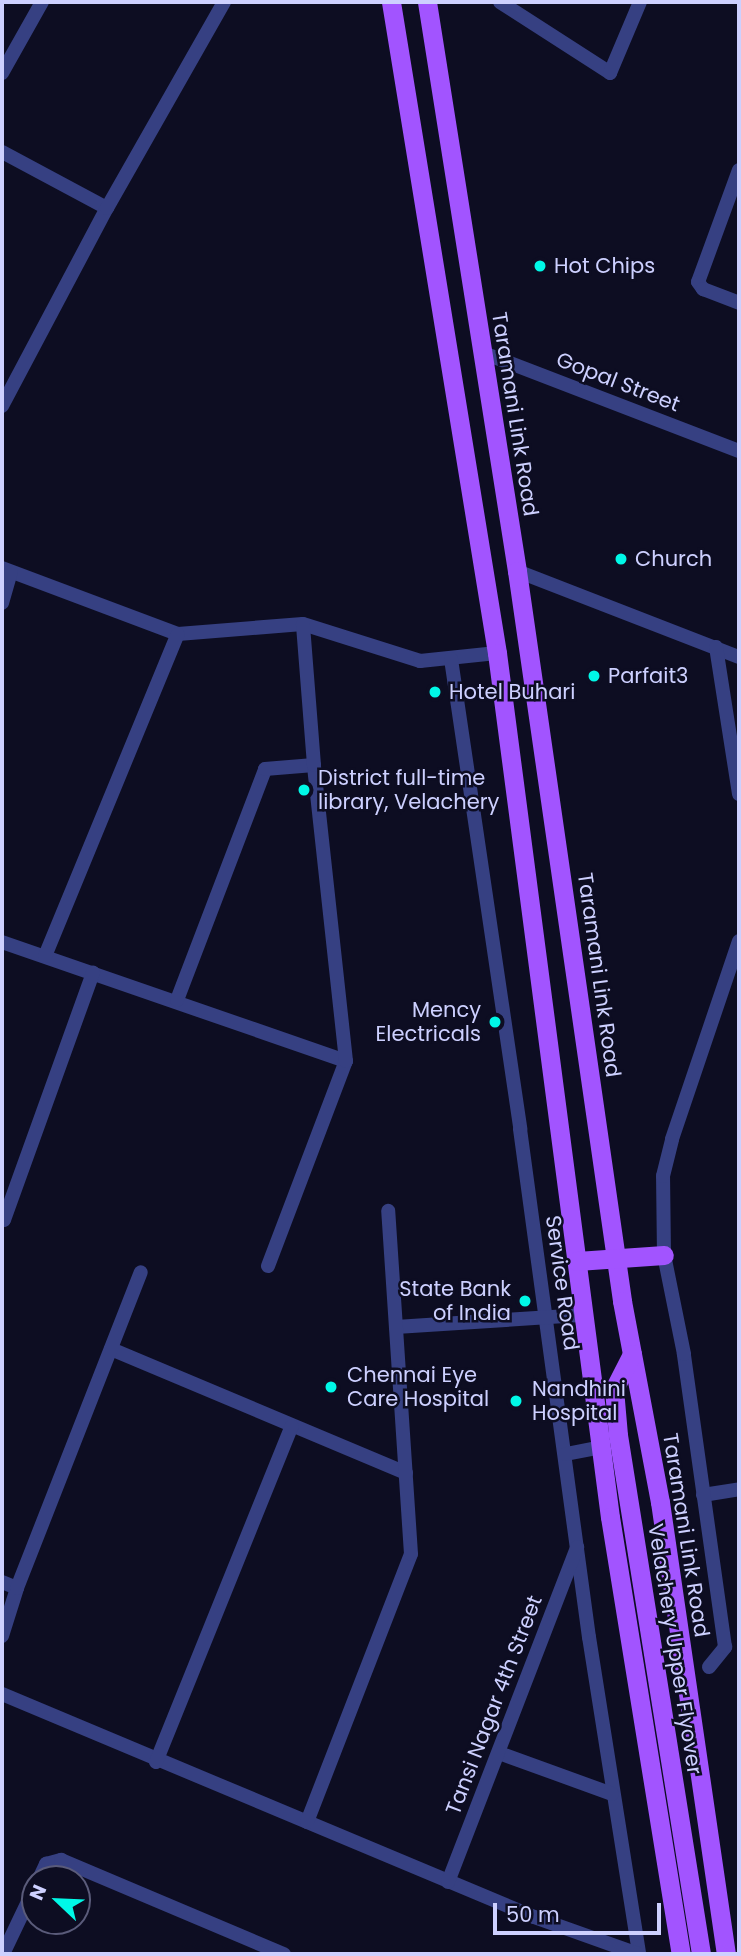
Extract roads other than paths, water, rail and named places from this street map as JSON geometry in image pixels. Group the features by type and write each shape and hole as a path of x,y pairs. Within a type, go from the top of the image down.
{"main road":[{"path":"391,2 497,653 601,1447 681,1954"},
{"name":"Taramani Link Road","path":"427,2 517,571 617,1258 660,1502 726,1954"},
{"path":"577,1261 664,1255"},
{"name":"Velachery Upper Flyover","path":"632,1354 614,1389 618,1435 701,1954"}],"street":[{"path":"2,73 43,2"},
{"path":"2,406 107,208 224,2"},
{"path":"500,2 610,74 640,2"},
{"path":"2,152 107,208"},
{"path":"739,170 698,282 703,289 739,303"},
{"name":"Gopal Street","path":"481,352 739,451"},
{"path":"2,603 6,570 178,634 303,624 420,661 497,653"},
{"path":"517,571 739,657"},
{"path":"268,1266 346,1062 314,765 303,624"},
{"path":"45,956 178,634"},
{"path":"716,648 739,794"},
{"name":"Service Road","path":"451,659 579,1543 612,1794 639,1954"},
{"path":"177,1000 265,769 314,765"},
{"path":"709,1667 725,1647 684,1354 664,1255 663,1176 739,940"},
{"path":"2,942 177,1000 346,1062"},
{"path":"3,1219 93,973"},
{"path":"307,1822 410,1563 388,1211"},
{"path":"2,1636 17,1588 141,1272"},
{"path":"396,1327 544,1315 584,1315"},
{"path":"111,1349 406,1473"},
{"path":"156,1762 292,1426"},
{"path":"566,1454 601,1447"},
{"path":"703,1495 739,1489"},
{"name":"Tansi Nagar 4th Street","path":"448,1882 579,1543"},
{"path":"2,1582 17,1588"},
{"path":"2,1694 156,1762 448,1882 534,1917 639,1954"},
{"path":"499,1753 612,1794"},
{"path":"46,1865 61,1860 73,1865"},
{"path":"91,1873 284,1954"},
{"path":"3,1954 21,1916"}],"place":[{"name":"Hot Chips","path":"540,266"},
{"name":"Church","path":"621,559"},
{"name":"Parfait3","path":"594,676"},
{"name":"Hotel Buhari","path":"435,692"},
{"name":"District full-time library, Velachery","path":"304,790"},
{"name":"Mency Electricals","path":"495,1022"},
{"name":"State Bank of India","path":"525,1301"},
{"name":"Chennai Eye Care Hospital","path":"331,1387"},
{"name":"Nandhini Hospital","path":"516,1401"}]}
